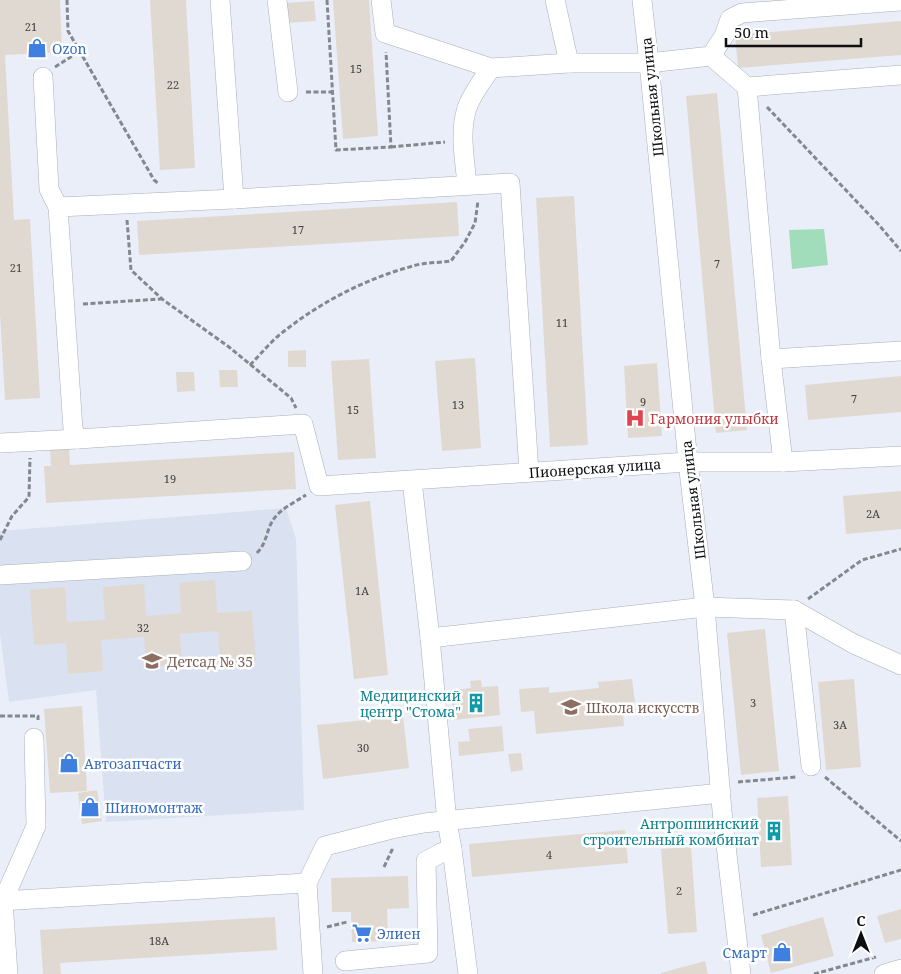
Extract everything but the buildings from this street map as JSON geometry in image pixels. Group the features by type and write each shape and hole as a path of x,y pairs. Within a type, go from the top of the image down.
{"street":[{"path":"220,0 234,199"},
{"path":"277,0 288,92"},
{"path":"381,0 385,33 491,68 569,63 649,63 711,56 748,87 901,75"},
{"path":"555,0 569,63"},
{"name":"Школьная улица","path":"642,0 688,462 705,607 720,788 741,974"},
{"path":"711,56 724,36 730,19 742,13 901,1"},
{"path":"473,185 462,131 467,108 491,68"},
{"path":"43,78 49,189 58,208 74,429 78,439"},
{"path":"748,87 771,359 783,462"},
{"path":"58,208 510,183 529,472"},
{"path":"771,359 901,351"},
{"path":"0,443 303,424 318,486"},
{"name":"Пионерская улица","path":"318,486 688,462 783,462 901,456"},
{"path":"412,481 430,638 447,822 468,974"},
{"path":"0,575 242,561"},
{"path":"430,638 705,607 794,610 854,644 901,664"},
{"path":"794,610 811,766"},
{"path":"8,974 2,901 36,826 34,738"},
{"path":"313,974 307,883 325,846 424,823 447,822 720,788"},
{"path":"345,961 428,953 426,861 452,849"},
{"path":"2,901 307,883"},
{"path":"884,974 901,969"}],"path":[{"path":"67,0 68,31 154,180 179,202"},
{"path":"327,0 336,150 463,140"},
{"path":"385,33 391,146"},
{"path":"43,78 66,59 80,51"},
{"path":"748,87 878,224 901,251"},
{"path":"288,92 333,92"},
{"path":"250,365 275,339 302,318 344,293 378,277 414,265 451,261 476,223 473,185"},
{"path":"126,205 131,270 162,299 229,348 291,398 303,424"},
{"path":"65,305 162,299"},
{"path":"0,540 12,516 29,497 30,449 39,441"},
{"path":"242,561 251,558 264,546 273,520 286,508 318,486"},
{"path":"794,610 862,560 901,550"},
{"path":"720,788 801,776 811,766 901,841"},
{"path":"735,921 901,870"},
{"path":"814,974 884,954"}],"shaded area":[{"name":"Детсад № 35","path":"286,508 296,539 304,810 106,822 96,690 9,702 0,633 0,531"}],"green space":[{"path":"824,229 828,265 792,269 789,230"}],"place":[{"name":"Ozon","path":"37,48"},
{"name":"Гармония улыбки","path":"635,418"},
{"name":"Детсад № 35","path":"152,661"},
{"name":"Медицинский центр \"Стома\"","path":"476,703"},
{"name":"Школа искусств","path":"571,707"},
{"name":"Автозапчасти","path":"69,763"},
{"name":"Шиномонтаж","path":"90,807"},
{"name":"Антропшинский строительный комбинат","path":"774,831"},
{"name":"Элиен","path":"362,933"},
{"name":"Смарт","path":"782,952"}]}
